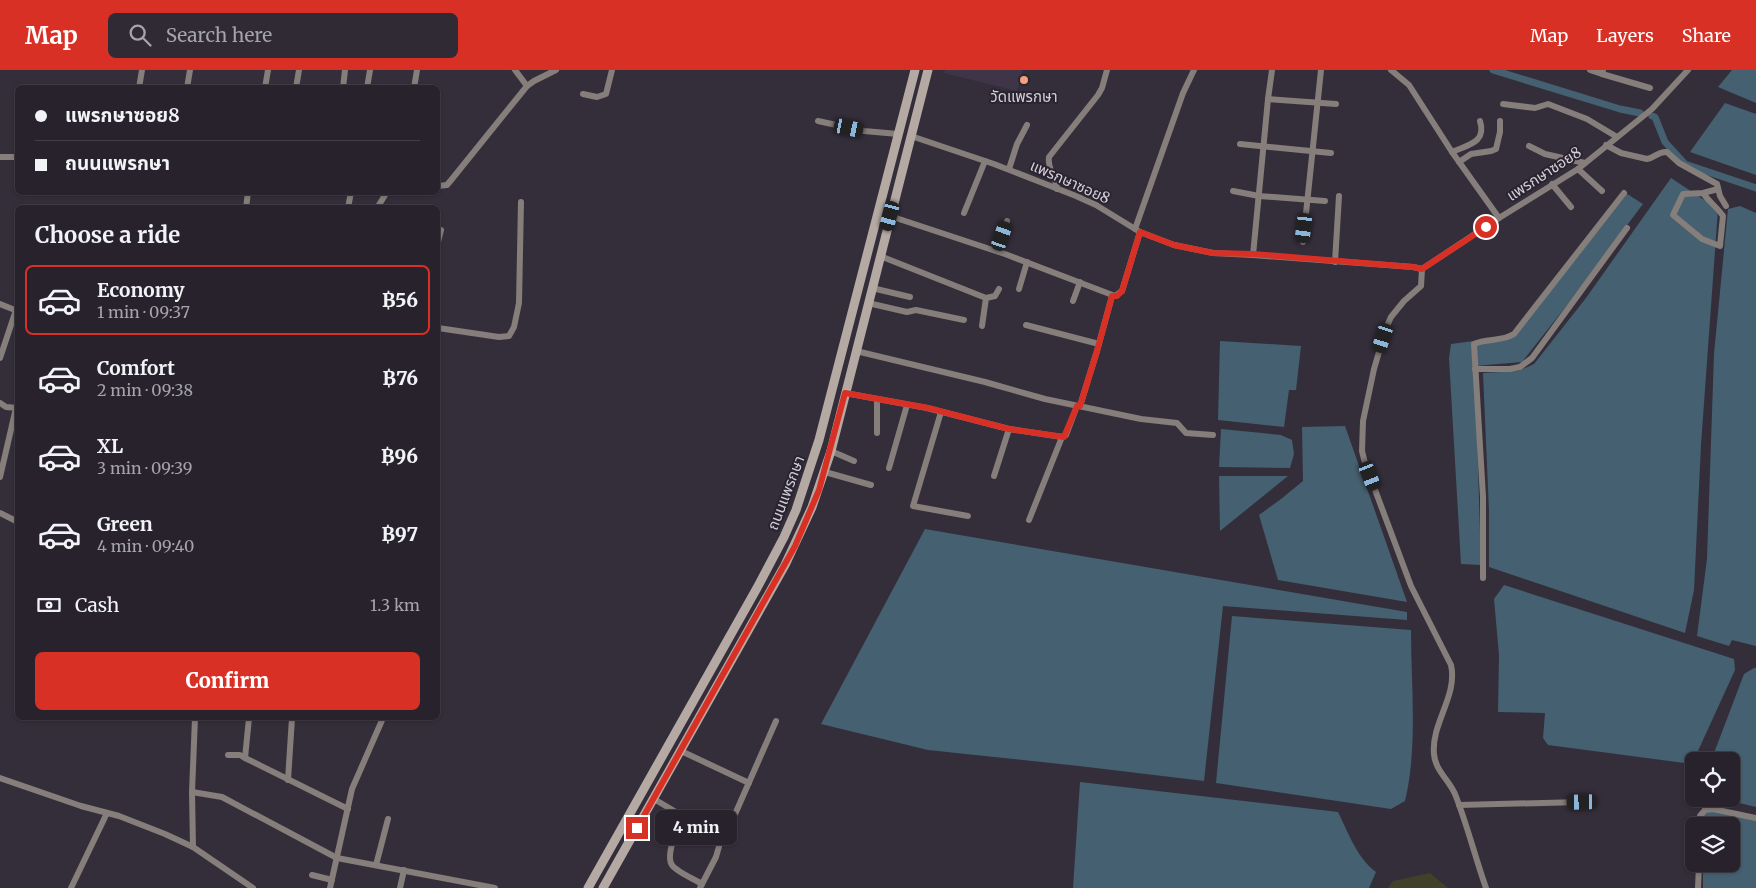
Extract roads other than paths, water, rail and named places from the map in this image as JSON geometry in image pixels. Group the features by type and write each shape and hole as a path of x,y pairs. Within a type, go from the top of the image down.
{"main road":[{"name":"ถนนแพรกษา","path":"588,888 764,575 796,510 819,440 915,70"},
{"name":"ถนนแพรกษา","path":"603,888 786,565 812,507 831,451 928,70"},
{"path":"634,807 646,814"}],"street":[{"path":"140,85 142,70"},
{"path":"188,85 190,70"},
{"path":"266,85 268,70"},
{"path":"296,85 299,70"},
{"path":"344,85 346,70"},
{"path":"368,85 370,70"},
{"path":"414,85 416,70"},
{"path":"583,94 597,97 606,94 612,70"},
{"path":"1057,188 1049,168 1049,157 1098,95 1108,70"},
{"path":"890,216 997,251 1112,296 1117,296 1122,291 1138,230 1183,93 1194,70"},
{"path":"1253,254 1272,70"},
{"path":"1303,242 1321,70"},
{"path":"1391,70 1408,85 1452,152 1499,218"},
{"path":"1590,70 1602,72 1650,88"},
{"name":"แพรกษาซอย8","path":"911,136 985,160 1057,188 1096,205 1138,230 1174,245 1203,251 1422,269 1578,169 1616,137 1637,123 1688,70"},
{"path":"440,186 447,185 525,84 553,71"},
{"path":"516,72 525,84"},
{"path":"1268,99 1336,104"},
{"path":"1503,104 1535,108 1548,104 1587,119 1616,137"},
{"path":"818,121 864,131 898,134"},
{"path":"1452,152 1479,138 1482,129 1480,121"},
{"path":"1459,162 1471,154 1496,149 1500,121"},
{"path":"1009,169 1017,144 1027,126"},
{"path":"1240,144 1331,153"},
{"path":"1606,145 1621,153 1647,159 1660,152 1667,152 1679,163 1716,184 1726,206"},
{"path":"1529,146 1545,154 1585,163"},
{"path":"0,157 15,157"},
{"path":"964,213 985,160"},
{"path":"1578,169 1602,191"},
{"path":"1552,184 1571,207"},
{"path":"1703,193 1707,199 1717,206 1723,216 1720,246 1702,239 1674,215 1683,194 1703,193 1718,189"},
{"path":"1233,191 1259,196 1325,201"},
{"path":"1483,578 1483,498 1474,344 1482,341 1508,338 1514,334 1624,193"},
{"path":"1335,262 1339,196"},
{"path":"440,328 499,337 509,336 514,327 519,303 521,202"},
{"path":"997,251 1007,221"},
{"path":"1475,369 1510,369 1520,367 1532,358 1627,228"},
{"path":"880,256 986,298 995,296 999,289"},
{"path":"1019,290 1027,262"},
{"path":"1422,269 1421,286 1404,301 1391,317 1386,328 1374,369 1363,420 1362,451 1411,586 1451,665 1451,687 1437,732 1434,755 1436,765 1451,786 1486,888"},
{"path":"1073,301 1080,282"},
{"path":"872,288 910,297"},
{"path":"1029,520 1062,437 1066,435 1078,406 1099,344 1112,296"},
{"path":"982,326 986,298"},
{"path":"868,303 908,312 916,310 964,320"},
{"path":"0,304 15,307"},
{"path":"0,358 15,310"},
{"path":"1026,325 1099,344"},
{"path":"856,350 1045,399 1141,419 1177,422 1186,433 1213,434"},
{"path":"845,393 907,404 1009,429 1062,437"},
{"path":"877,399 877,433"},
{"path":"0,403 6,407 15,408"},
{"path":"888,468 907,404"},
{"path":"941,412 913,506 968,516"},
{"path":"0,477 15,416"},
{"path":"994,476 1009,429"},
{"path":"831,451 854,461"},
{"path":"825,472 871,485"},
{"path":"0,513 15,520"},
{"path":"193,847 192,792 195,720"},
{"path":"245,758 249,720"},
{"path":"288,780 292,720"},
{"path":"330,888 352,789 382,720"},
{"path":"725,838 776,721"},
{"path":"681,751 749,783"},
{"path":"228,755 240,755 348,809"},
{"path":"0,778 165,834 193,847 253,888"},
{"path":"192,792 222,798 337,858 494,888"},
{"path":"654,799 718,837 720,843 716,857 701,886 672,866 670,861 675,832 682,816"},
{"path":"1458,805 1582,802"},
{"path":"1700,817 1705,810 1712,809 1756,818"},
{"path":"71,888 107,813"},
{"path":"376,865 388,819"},
{"path":"400,888 404,870"},
{"path":"1698,872 1698,888"},
{"path":"312,875 332,880"}],"water":[{"path":"1732,70 1756,70 1756,103 1718,87"},
{"path":"1725,103 1756,114 1756,175 1690,152"},
{"path":"1671,178 1718,209 1701,445 1694,590 1685,633 1489,567 1489,511 1483,373 1518,371 1534,364 1586,298"},
{"path":"1624,192 1643,204 1522,362 1475,366 1481,565 1461,564 1449,358 1451,344 1510,336"},
{"path":"1740,206 1756,213 1756,646 1732,640 1729,646 1697,636 1707,559 1714,354 1728,209"},
{"path":"1220,341 1301,346 1296,390 1289,390 1284,427 1218,420"},
{"path":"1345,426 1407,602 1278,580 1259,515 1303,481 1302,427"},
{"path":"1221,429 1281,435 1292,440 1294,454 1290,468 1219,467"},
{"path":"1219,476 1288,476 1220,531"},
{"path":"925,529 1407,612 1407,620 1223,606 1204,781 928,750 821,724"},
{"path":"1504,585 1734,659 1735,670 1697,752 1685,752 1685,763 1548,745 1543,738 1545,713 1498,712 1499,655 1494,599"},
{"path":"1232,616 1411,630 1413,738 1405,801 1391,809 1216,783"},
{"path":"1756,668 1756,807 1740,803 1740,752 1714,752 1744,674"},
{"path":"1080,782 1338,812 1363,860 1376,872 1369,888 1073,888"},
{"path":"1712,810 1756,819 1756,888 1703,888 1703,872 1740,872 1740,817 1703,817 1706,811"}],"waterway":[{"path":"1493,70 1620,109 1640,113"},
{"path":"1652,116 1655,117 1665,142 1685,164 1756,188"}],"place":[{"name":"วัดแพรกษา","path":"1024,80"}]}
